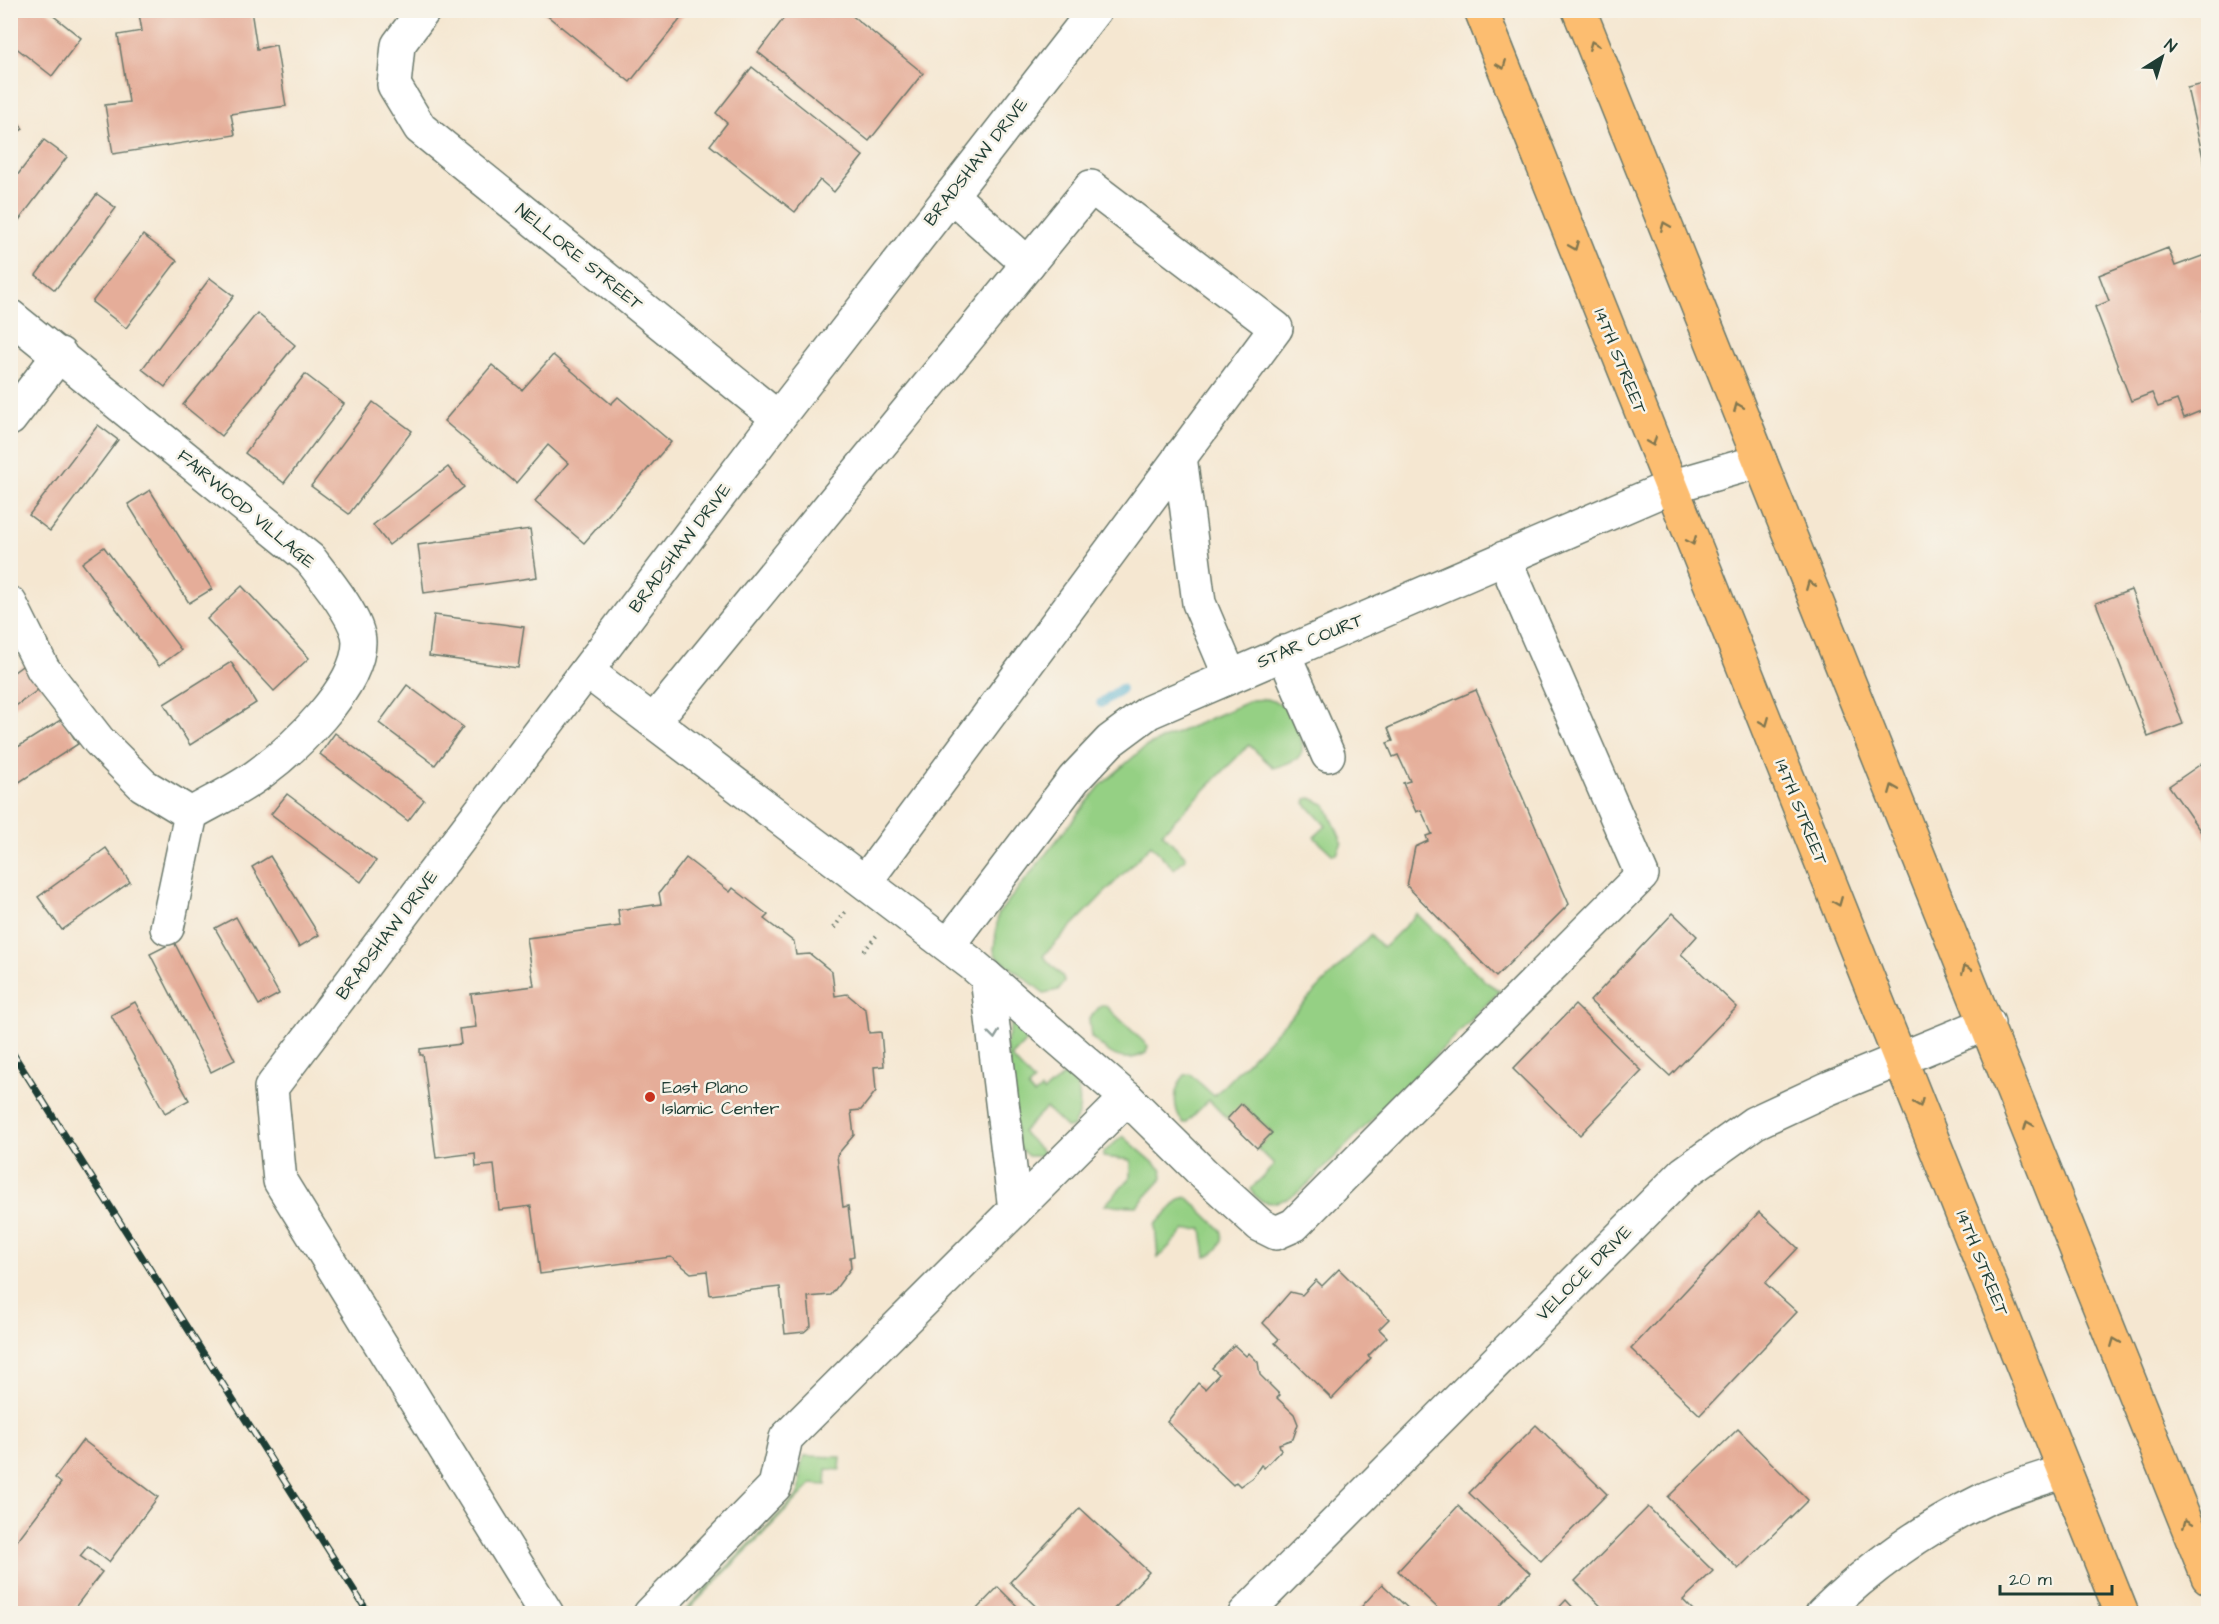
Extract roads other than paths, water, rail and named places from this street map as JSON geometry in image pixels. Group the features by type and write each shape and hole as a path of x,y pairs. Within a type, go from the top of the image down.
{"main road":[{"name":"14TH STREET","path":"1480,10 2122,1614"},
{"path":"1579,10 1988,1023 2208,1577"}],"street":[{"name":"NELLORE STREET","path":"424,10 398,45 394,85 420,128 777,418"},
{"name":"BRADSHAW DRIVE","path":"547,1614 280,1180 271,1088 588,672 777,418 1095,10"},
{"path":"654,721 1091,187 1276,328 865,882"},
{"path":"951,195 1028,264"},
{"name":"FAIRWOOD VILLAGE","path":"10,316 60,354 310,560 344,603 359,641 351,672 326,714 258,774 191,814"},
{"path":"10,419 60,354"},
{"path":"1180,456 1199,603 1230,676"},
{"name":"STAR COURT","path":"948,945 1074,779 1110,741 1149,712 1283,652 1670,487 1760,461"},
{"path":"588,672 987,976 1127,1098 1260,1225 1276,1233 1294,1225 1642,875 1504,558"},
{"path":"10,603 43,669 99,741 143,785 191,814 167,928"},
{"path":"1283,652 1328,755"},
{"path":"987,976 1015,1210"},
{"name":"VELOCE DRIVE","path":"1245,1614 1684,1173 1755,1123 1827,1089 1988,1023"},
{"path":"650,1614 775,1486 786,1438 1127,1098"},
{"path":"1822,1614 1860,1577 1900,1548 1983,1500 2065,1471"}],"waterway":[{"path":"1101,703 1121,689"}],"railway":[{"path":"10,1049 369,1614"}],"place":[{"name":"East Plano Islamic Center","path":"650,1097"}]}
